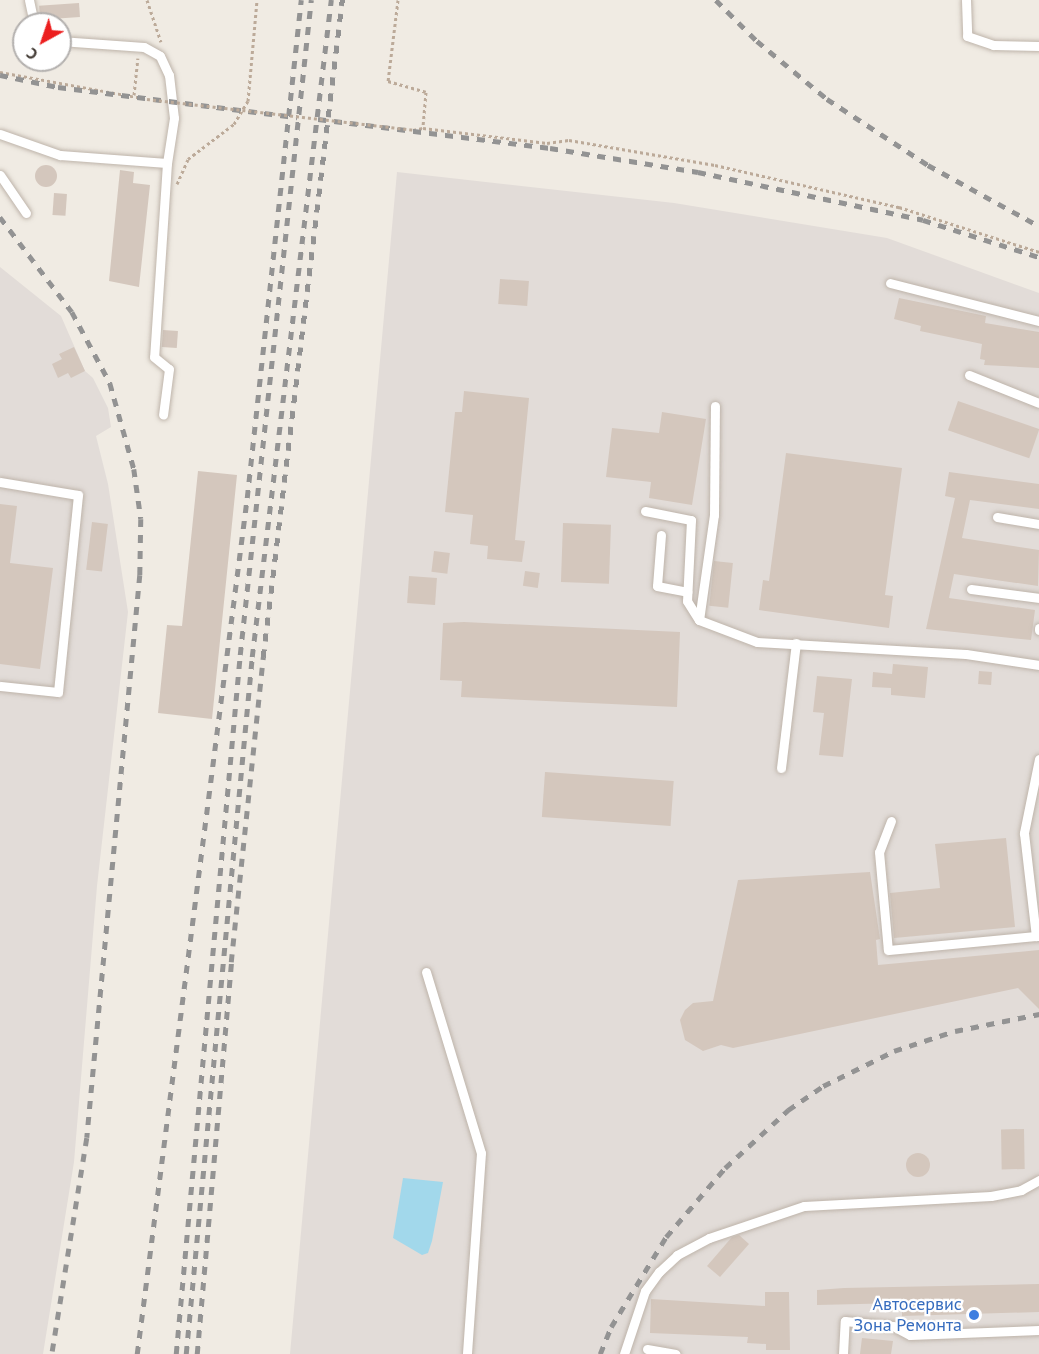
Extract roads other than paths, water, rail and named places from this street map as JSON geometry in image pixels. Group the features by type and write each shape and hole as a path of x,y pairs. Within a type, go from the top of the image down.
{"lane":[{"path":"966,0 967,36 993,45 1039,46"},
{"path":"72,42 144,47 160,56 169,75 174,118 167,163 154,357 169,369 163,415"},
{"path":"0,134 60,155 167,163"},
{"path":"0,175 26,213"},
{"path":"890,283 1039,321"},
{"path":"969,375 1039,403"},
{"path":"699,620 714,515 715,406"},
{"path":"0,482 78,495 58,692 0,686"},
{"path":"645,511 691,520 687,601 699,620 757,642 966,654 1039,665"},
{"path":"998,517 1039,524"},
{"path":"661,535 657,586 687,592"},
{"path":"971,590 1039,598"},
{"path":"781,768 796,643"},
{"path":"891,821 879,852 888,950 1037,936 1024,833 1039,759"},
{"path":"426,972 481,1153 467,1354"},
{"path":"624,1354 645,1291 659,1272 677,1255 709,1238 804,1206 991,1196 1021,1190 1039,1180"},
{"path":"843,1354 845,1322 894,1326 910,1335 1039,1330"},
{"path":"647,1349 676,1354"}],"water":[{"path":"403,1178 443,1182 432,1241 428,1253 422,1255 393,1238"}],"railway":[{"path":"137,1354 247,498 301,0"},
{"path":"176,1354 240,655 311,0"},
{"path":"186,1354 252,657 331,0"},
{"path":"197,1354 231,962 263,657 342,0"},
{"path":"716,0 757,41 827,99 928,165 1039,226"},
{"path":"0,75 58,87 297,117"},
{"path":"318,119 550,148 698,172 923,220 1039,257"},
{"path":"0,217 72,312 110,383 134,469 141,519 140,575 87,1138 52,1354"},
{"path":"600,1354 611,1327 666,1237 725,1168 788,1110 823,1086 894,1051 955,1031 1039,1014"}],"place":[{"name":"Автосервис Зона Ремонта","path":"974,1315"}]}
